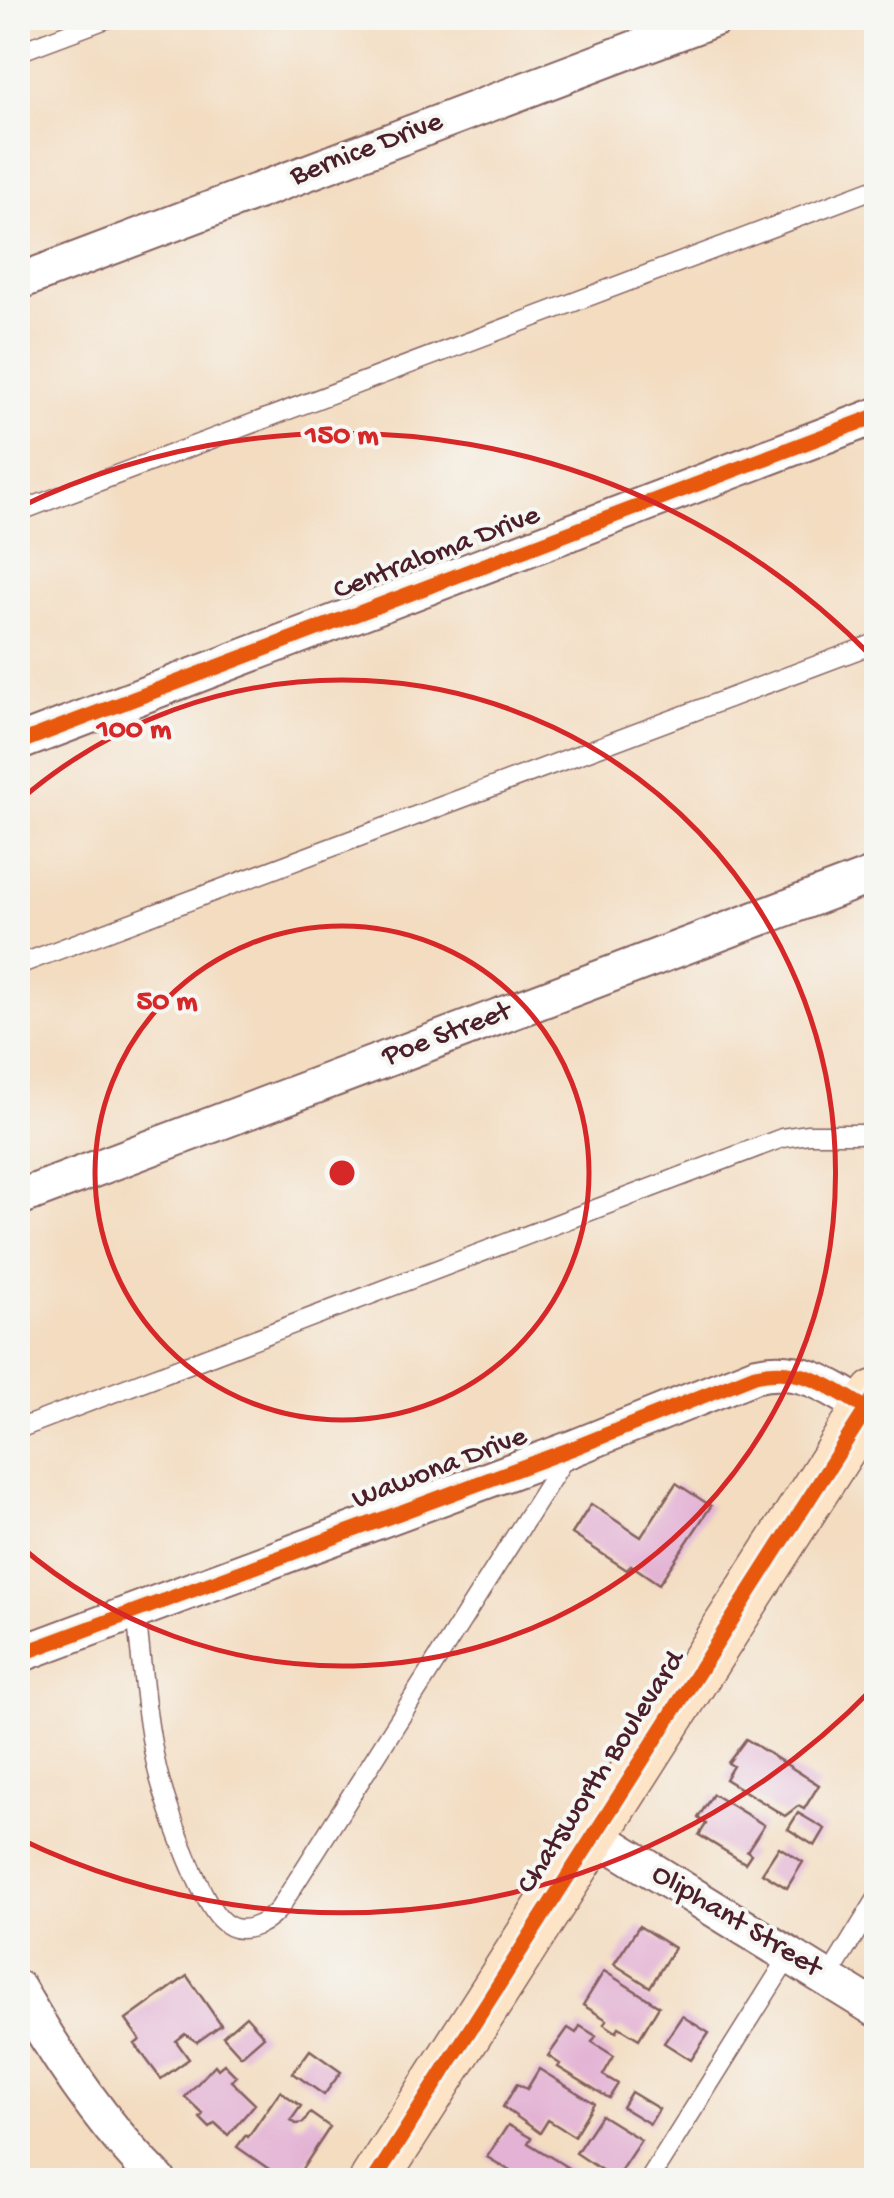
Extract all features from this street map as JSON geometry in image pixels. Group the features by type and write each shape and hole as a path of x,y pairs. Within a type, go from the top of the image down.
{"main road":[{"name":"Chatsworth Boulevard","path":"374,2180 873,1406"}],"street":[{"name":"Bernice Drive","path":"18,282 716,18"},
{"name":"Centraloma Drive","path":"18,743 876,416"},
{"name":"Poe Street","path":"18,1198 876,874"},
{"name":"Wawona Drive","path":"18,1654 571,1449 755,1375 773,1371 808,1375 873,1406"},
{"name":"Oliphant Street","path":"595,1835 876,2009"},
{"path":"18,1989 52,2048 94,2106 158,2180"}],"lane":[{"path":"18,52 109,18"},
{"path":"18,512 876,188"},
{"path":"18,965 876,643"},
{"path":"18,1429 782,1138 876,1134"},
{"path":"136,1612 156,1767 171,1815 221,1920 239,1928 261,1926 280,1908 571,1449"},
{"path":"828,1978 876,1900"},
{"path":"649,2180 790,1954"}],"building":[{"path":"676,1483 711,1506 659,1584 631,1565 627,1570 572,1534 591,1504 641,1537"},
{"path":"746,1739 819,1785 804,1809 798,1806 785,1816 725,1779 733,1766 728,1763"},
{"path":"713,1794 764,1825 747,1851 751,1854 745,1863 699,1835 706,1824 698,1818"},
{"path":"798,1813 825,1829 815,1846 788,1829"},
{"path":"779,1847 803,1862 787,1888 762,1873"},
{"path":"639,1926 674,1948 650,1987 614,1964"},
{"path":"604,1971 659,2006 639,2039 619,2027 616,2032 604,2024 607,2020 583,2005"},
{"path":"187,1976 221,2025 197,2042 185,2034 176,2041 189,2059 161,2079 135,2044 140,2040 126,2020"},
{"path":"246,2016 264,2036 241,2056 223,2036"},
{"path":"682,2016 709,2033 691,2060 664,2043"},
{"path":"580,2026 596,2036 592,2042 614,2056 603,2075 618,2084 609,2098 558,2067 560,2064 548,2056 568,2028 576,2033"},
{"path":"310,2050 341,2072 324,2095 293,2073"},
{"path":"224,2064 236,2076 231,2081 255,2104 228,2135 215,2123 210,2128 200,2118 203,2114 185,2097 215,2065 218,2069"},
{"path":"539,2069 594,2103 574,2136 548,2120 540,2133 503,2107 517,2084 527,2089"},
{"path":"280,2091 301,2106 291,2120 296,2124 303,2123 310,2113 330,2127 295,2180 279,2176 237,2147"},
{"path":"631,2092 659,2109 650,2124 622,2107"},
{"path":"601,2115 641,2140 615,2179 576,2153"},
{"path":"508,2125 531,2138 528,2143 575,2172 569,2180 507,2178 512,2172 487,2157"}],"cycle path":[{"path":"18,743 876,416"},
{"path":"18,1655 571,1449 755,1375 772,1372 804,1376 876,1415"},
{"path":"374,2180 876,1394"}]}
